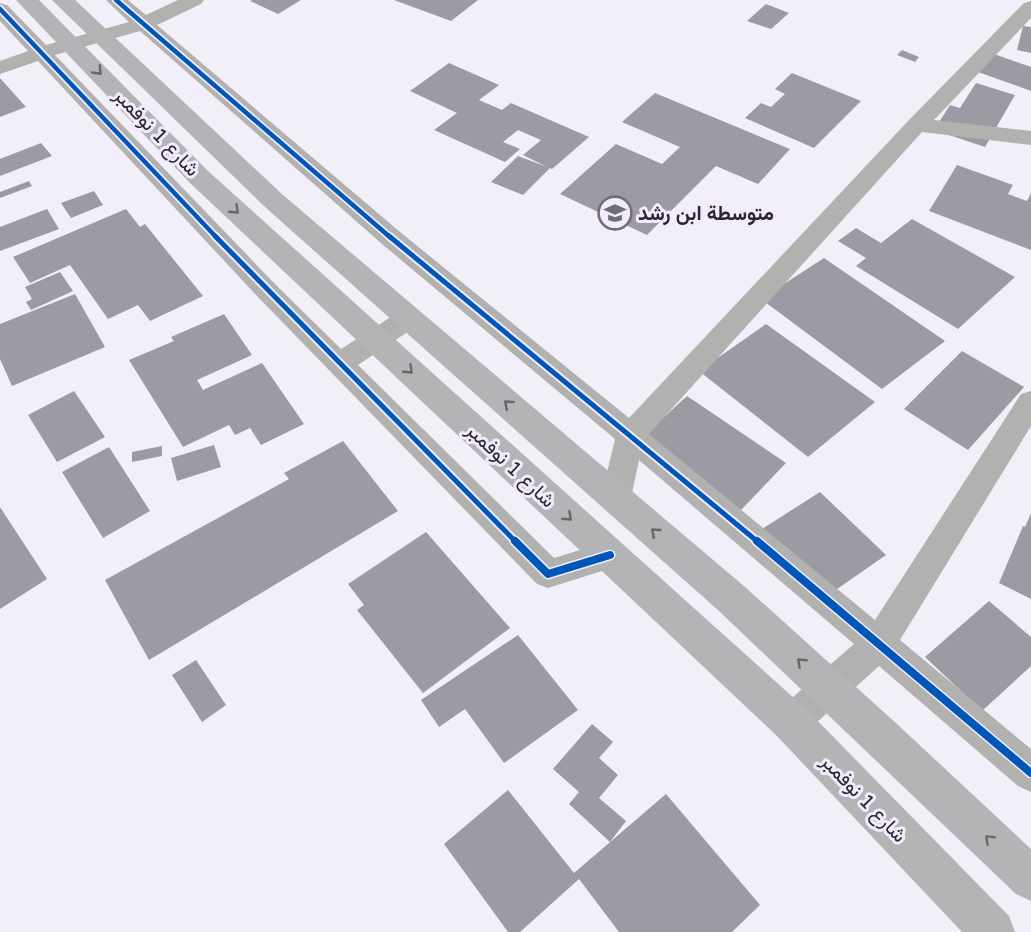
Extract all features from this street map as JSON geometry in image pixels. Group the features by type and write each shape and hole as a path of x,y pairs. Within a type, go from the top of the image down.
{"main road":[{"name":"شارع 1 نوفمبر","path":"27,0 199,177 791,722 993,932"},
{"name":"شارع 1 نوفمبر","path":"63,0 72,45 274,201 616,498 732,599 1031,879"}],"street":[{"path":"116,0 391,238 1031,773"},
{"path":"0,68 145,24 194,0"},
{"path":"616,498 630,436 916,125 1031,7"},
{"path":"0,9 72,45 259,283 548,574 610,555"},
{"path":"916,125 1031,138"},
{"path":"259,283 292,262"},
{"path":"339,363 377,341 409,318"},
{"path":"791,722 879,644 1031,402"}],"building":[{"path":"301,0 278,14 250,1"},
{"path":"394,0 478,0 451,21"},
{"path":"766,4 789,13 771,29 747,21"},
{"path":"1023,26 1031,27 1031,53 1017,50"},
{"path":"902,50 919,57 915,62 897,55"},
{"path":"994,54 1031,67 1031,91 978,72"},
{"path":"449,63 499,85 479,100 502,110 511,103 589,137 552,169 550,168 523,195 491,182 518,156 547,167 523,155 541,140 518,130 503,142 520,149 505,162 434,130 457,113 410,91"},
{"path":"792,73 861,101 814,148 745,118 761,103 771,107 785,94 775,89"},
{"path":"0,78 26,107 0,117"},
{"path":"976,83 1015,95 985,147 934,130 950,105 960,108"},
{"path":"655,93 790,149 758,184 716,166 647,235 560,194 616,144 662,164 680,147 622,122"},
{"path":"41,143 52,156 0,176 0,159"},
{"path":"957,165 1013,185 1008,194 1027,201 1031,193 1031,250 929,211"},
{"path":"29,181 32,186 0,198 0,192"},
{"path":"94,191 103,205 71,218 61,203"},
{"path":"47,209 59,229 0,251 0,227"},
{"path":"126,209 140,227 145,224 203,296 150,321 138,305 108,319 70,265 30,283 13,257"},
{"path":"912,219 1015,277 958,329 856,266 866,258 838,241 856,228 881,243"},
{"path":"824,258 945,341 882,389 761,299"},
{"path":"60,272 73,291 31,310 26,302 32,299 25,287"},
{"path":"75,294 105,347 12,386 0,359 0,324"},
{"path":"224,314 252,355 197,380 203,390 262,363 304,424 261,445 250,428 235,435 229,425 183,447 129,360 174,341 171,337"},
{"path":"766,324 875,402 808,457 699,371"},
{"path":"962,351 1024,387 968,450 904,409"},
{"path":"74,391 105,437 57,462 28,415"},
{"path":"687,396 786,463 741,510 640,439"},
{"path":"343,441 398,511 149,660 105,580 289,479 284,473"},
{"path":"214,445 221,467 177,481 171,458"},
{"path":"162,446 162,456 132,462 132,452"},
{"path":"109,447 150,511 103,538 62,472"},
{"path":"820,492 886,555 827,596 762,529"},
{"path":"0,507 47,579 0,609"},
{"path":"1031,513 1031,599 999,583 1023,526 1025,527"},
{"path":"426,532 510,628 423,693 357,610 364,605 348,584"},
{"path":"989,601 1031,637 1031,666 982,711 925,657"},
{"path":"518,635 578,710 504,763 465,709 439,727 421,700"},
{"path":"196,660 226,705 202,722 172,675"},
{"path":"592,724 613,742 599,758 618,775 599,798 626,821 610,842 569,804 579,792 553,769"},
{"path":"508,790 574,873 666,794 760,905 732,932 619,932 579,879 520,932 508,932 444,844"}],"cycle path":[{"path":"116,0 391,238 736,523 1031,773"},
{"path":"0,9 266,290 548,574 610,555"}],"place":[{"name":"متوسطة ابن رشد","path":"615,213"}]}
